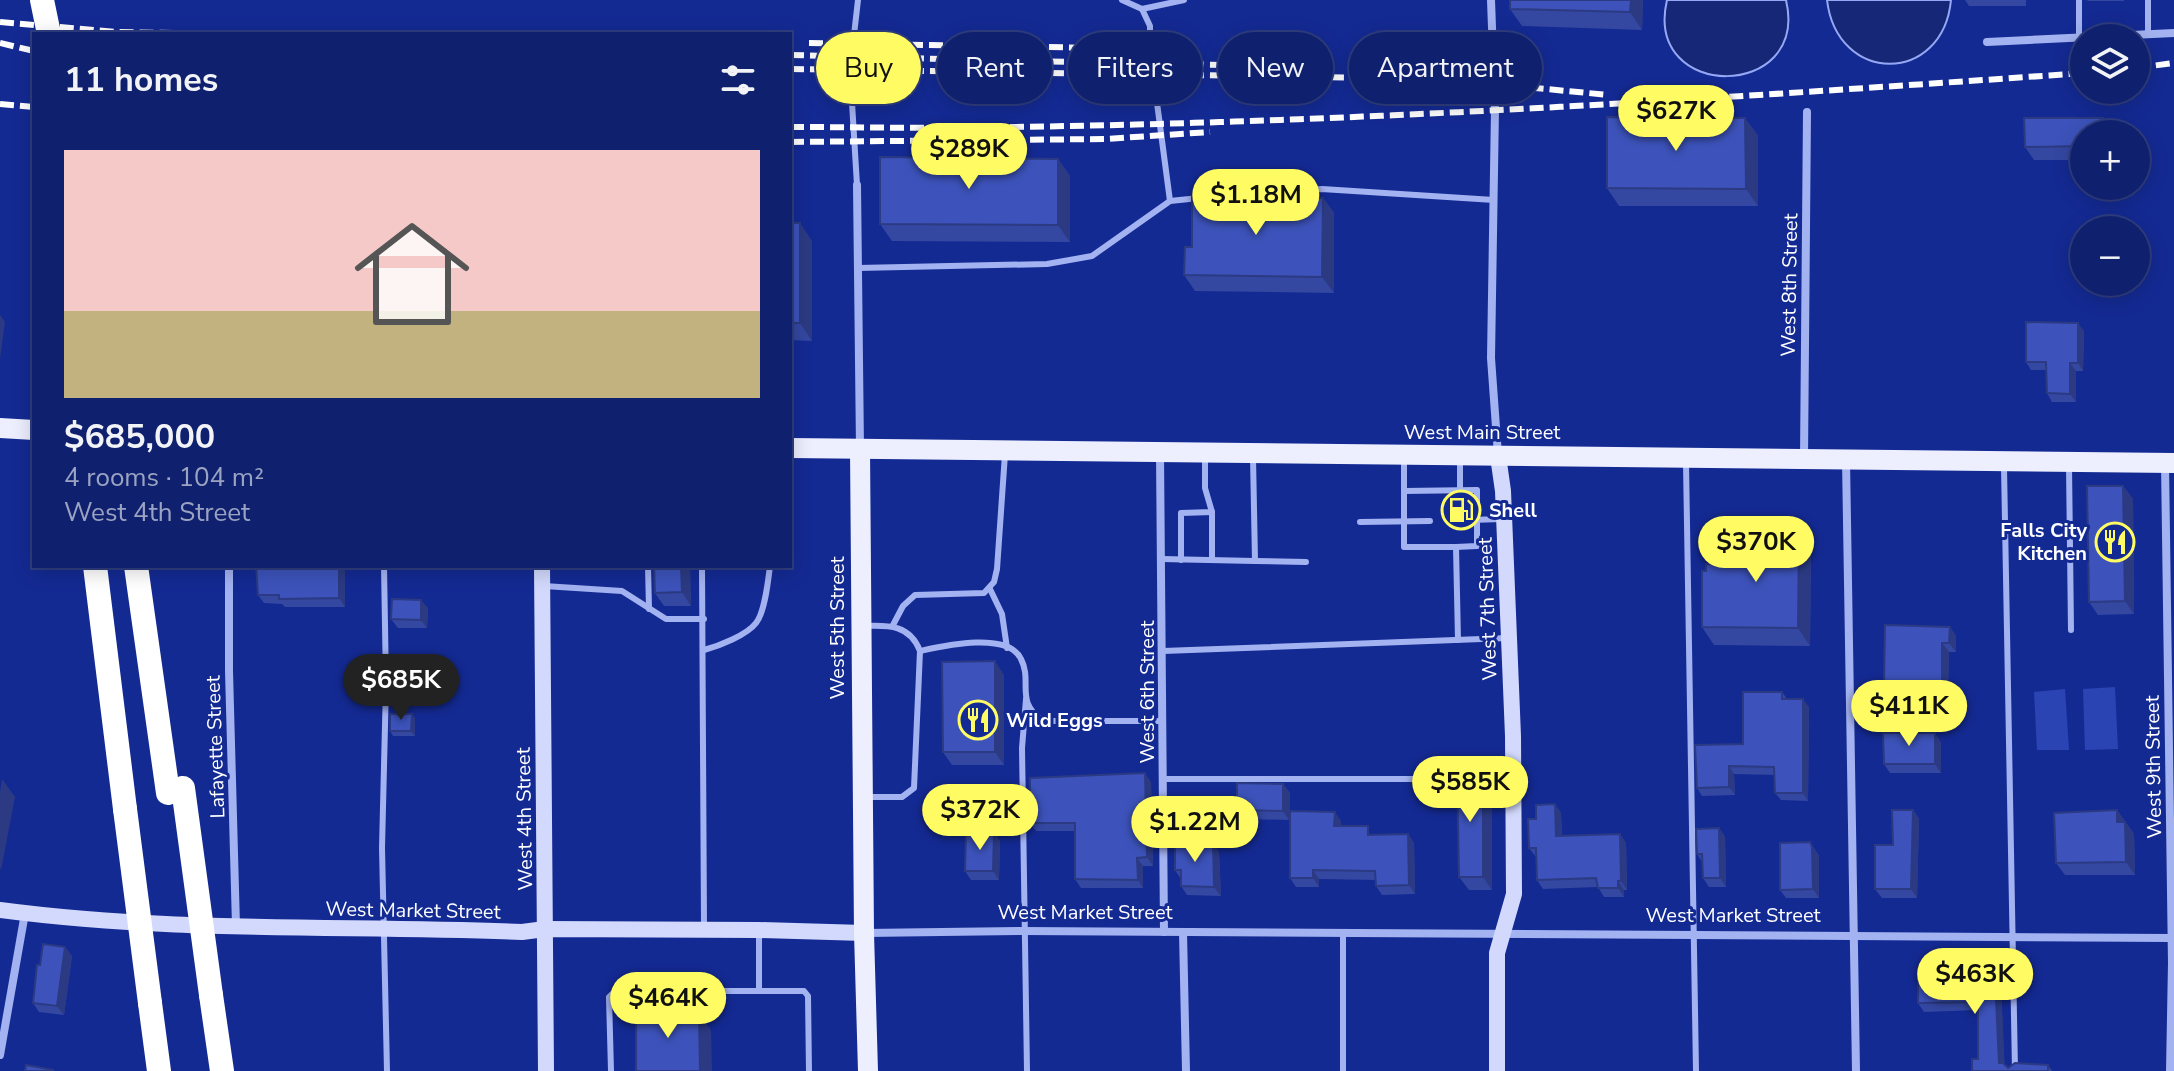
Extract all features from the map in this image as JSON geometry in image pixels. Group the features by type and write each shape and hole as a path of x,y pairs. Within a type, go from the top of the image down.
{"highway":[{"path":"41,0 41,32"},
{"path":"41,0 48,32"},
{"path":"95,568 159,1071"},
{"path":"136,568 175,790 204,995 222,1071"},
{"path":"153,568 175,790"},
{"path":"204,995 207,1071"}],"main road":[{"path":"0,428 32,430"},
{"name":"West Main Street","path":"792,448 2169,462"},
{"name":"West 5th Street","path":"860,449 868,1071"}],"street":[{"name":"West 7th Street","path":"1491,0 1495,109 1491,358 1504,519 1514,779 1514,894 1497,953 1497,1071"},
{"path":"2150,34 2174,33"},
{"path":"1987,42 2070,38"},
{"name":"West 8th Street","path":"1804,459 1807,112"},
{"name":"West 5th Street","path":"857,185 860,449"},
{"name":"West 6th Street","path":"1160,452 1164,932"},
{"path":"1846,459 1856,1071"},
{"name":"West 9th Street","path":"2169,462 2170,1071"},
{"name":"Lafayette Street","path":"229,568 236,927"},
{"name":"West 4th Street","path":"542,568 546,1071"},
{"name":"West Market Street","path":"0,910 236,927 522,932 545,929 2171,938"},
{"path":"0,1055 25,913"},
{"path":"1183,932 1186,1071"}],"lane":[{"path":"857,185 850,70 858,0"},
{"path":"1122,0 1142,9 1184,0"},
{"path":"2079,0 2079,24"},
{"path":"2148,0 2148,24"},
{"path":"1142,9 1150,26 1150,50 1170,201"},
{"path":"858,268 1047,264 1092,256 1170,201 1322,189 1494,200"},
{"path":"893,625 903,606 915,595 984,593 990,589 997,569 1005,451"},
{"path":"1206,453 1205,488 1212,512 1212,560"},
{"path":"1253,453 1255,561"},
{"path":"1404,455 1404,491 1404,522 1404,547 1477,546 1474,520 1477,490 1404,491"},
{"path":"1460,455 1460,490"},
{"path":"1686,458 1696,1071"},
{"path":"2004,461 2015,1071"},
{"path":"2069,461 2071,630"},
{"path":"1181,560 1181,513 1212,512"},
{"path":"1474,520 1504,519"},
{"path":"1360,522 1430,521"},
{"path":"1456,547 1458,640"},
{"path":"1162,559 1306,562"},
{"path":"384,568 386,685 382,848 387,1071"},
{"path":"648,568 649,609"},
{"path":"702,568 705,930"},
{"path":"704,650 724,644 757,623 770,568"},
{"path":"542,586 622,591 666,619 704,619"},
{"path":"990,589 1002,614 1007,648"},
{"path":"861,626 893,625 913,636 920,651 914,788 902,797 863,797"},
{"path":"1163,651 1508,638"},
{"path":"920,651 967,642 1002,645 1022,659 1026,699 1022,748 1027,1071"},
{"path":"1026,699 1037,716 1052,722 1163,721"},
{"path":"1164,779 1514,779"},
{"path":"759,930 759,991"},
{"path":"1343,933 1343,1071"},
{"path":"611,1071 609,997 615,991 804,991 808,996 809,1071"}],"shaded area":[{"path":"1667,0 1786,0 1787,33 1774,57 1753,71 1726,76 1700,71 1679,57 1666,33"},
{"path":"1827,0 1951,0 1944,28 1930,48 1911,60 1890,64 1869,60 1849,48 1835,28"},
{"path":"2115,687 2118,749 2085,750 2083,689"},
{"path":"2065,689 2069,750 2037,750 2034,692"}],"building":[{"path":"1510,0 1631,0 1630,12 1510,9"},
{"path":"1607,117 1745,118 1746,189 1607,188"},
{"path":"2024,118 2103,118 2070,120 2070,146 2025,147"},
{"path":"880,157 1058,159 1058,225 880,224"},
{"path":"1192,196 1323,198 1322,277 1184,275 1185,247 1192,247"},
{"path":"792,223 800,223 800,323 792,323"},
{"path":"2026,322 2078,323 2078,363 2070,363 2070,394 2047,393 2046,362 2026,362"},
{"name":"Falls City Kitchen","path":"2087,486 2123,486 2125,601 2089,602"},
{"path":"1745,528 1799,529 1798,628 1702,627 1702,571 1706,571 1706,564 1745,564"},
{"path":"256,568 339,568 339,598 279,599 279,595 258,595"},
{"path":"654,568 681,568 682,592 655,593"},
{"path":"392,599 421,600 421,620 391,619"},
{"path":"1885,625 1950,627 1949,643 1942,643 1942,686 1884,685"},
{"name":"Wild Eggs","path":"995,661 995,752 943,752 942,662"},
{"path":"1743,692 1782,692 1782,699 1803,699 1803,793 1775,793 1774,767 1729,766 1729,787 1697,788 1695,745 1743,744"},
{"path":"390,714 412,714 411,731 390,731"},
{"path":"1883,733 1935,733 1935,764 1884,764"},
{"path":"1457,772 1483,772 1483,877 1459,877"},
{"path":"1145,773 1147,857 1137,858 1138,880 1075,879 1075,823 1030,823 1030,778"},
{"path":"1237,783 1283,784 1283,811 1237,810"},
{"path":"1555,804 1556,836 1620,834 1621,881 1618,881 1618,888 1598,888 1596,878 1537,880 1536,848 1529,848 1528,819 1536,819 1536,805"},
{"path":"1892,810 1913,810 1911,889 1875,889 1875,845 1893,845"},
{"path":"2117,810 2117,822 2125,822 2126,862 2056,863 2054,813"},
{"path":"1290,811 1335,812 1334,826 1368,826 1368,835 1408,834 1409,885 1376,886 1375,871 1313,870 1313,878 1290,878"},
{"path":"1719,828 1720,878 1703,878 1702,854 1697,854 1696,829"},
{"path":"966,832 994,832 993,871 965,871"},
{"path":"1175,842 1213,843 1214,887 1181,886 1181,870 1175,870"},
{"path":"1810,842 1813,889 1780,890 1780,843"},
{"path":"43,944 65,947 57,1006 33,1003 37,965 40,965"},
{"path":"1918,978 1995,978 1999,1063 2008,1068 2015,1063 2048,1065 2048,1071 1972,1071 1972,1059 1978,1059 1978,1002 1918,1003"},
{"path":"682,1004 681,1014 699,1013 700,1071 636,1071 636,1014 650,1013 650,1005"},
{"path":"26,1065 53,1070 53,1071 25,1071"}],"railway":[{"path":"0,22 117,32"},
{"path":"0,43 32,51"},
{"path":"809,43 1068,47"},
{"path":"792,55 937,59"},
{"path":"1052,61 1218,65"},
{"path":"2150,66 2174,63"},
{"path":"792,69 1385,78 1609,95"},
{"path":"792,127 984,128 1279,120 1682,100 2070,74"},
{"path":"0,104 32,107"},
{"path":"792,142 1105,139 1210,132"}],"place":[{"name":"Shell","path":"1461,510"},
{"name":"Falls City Kitchen","path":"2115,542"},
{"name":"Wild Eggs","path":"978,720"}]}
